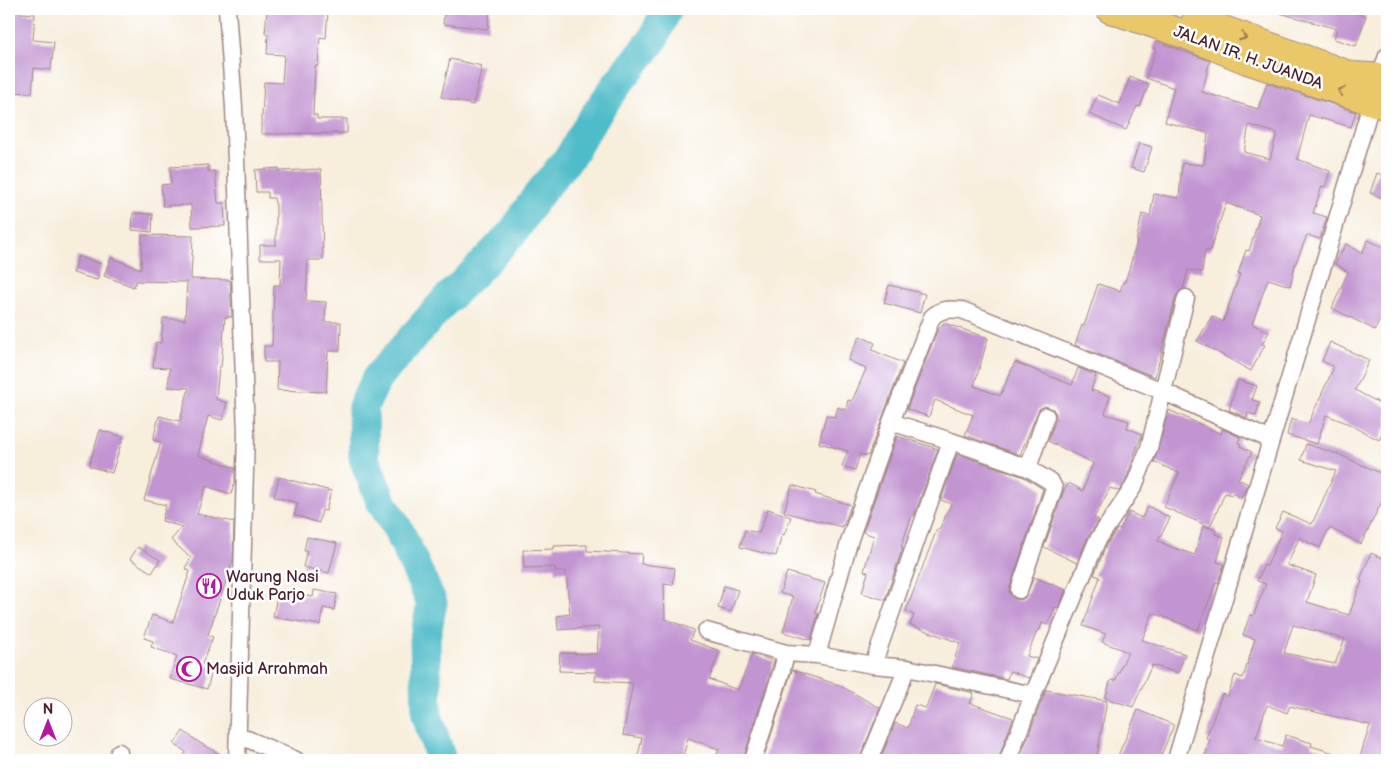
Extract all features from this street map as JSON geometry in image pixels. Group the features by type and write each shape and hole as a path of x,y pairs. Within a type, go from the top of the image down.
{"highway":[{"name":"JALAN IR. H. JUANDA","path":"1110,9 1186,35 1247,60 1383,83"},
{"name":"JALAN IR. H. JUANDA","path":"1164,9 1204,16 1352,76 1383,83"}],"street":[{"path":"227,9 234,107 246,433 236,760"},
{"path":"1176,760 1271,440 1383,83"},
{"path":"1008,760 1097,541 1134,486 1149,448 1186,298"},
{"path":"817,655 850,539 891,422 932,317 939,311 949,309 962,310 1162,391 1271,440"},
{"path":"1028,468 1046,416"},
{"path":"891,422 1028,468 1051,482 1054,488 1019,590"},
{"path":"873,665 950,441"},
{"path":"706,631 786,653 817,655 873,665 907,668 1033,695"},
{"path":"753,760 786,653"},
{"path":"870,760 907,668"},
{"path":"238,735 296,760"}],"building":[{"path":"267,9 328,10 326,38 320,37 318,66 315,66 313,115 317,115 317,119 347,119 347,133 261,134 264,82 282,83 284,55 267,54 268,34 265,34"},
{"path":"445,9 490,9 488,29 443,24"},
{"path":"1280,9 1344,9 1366,16 1356,46 1334,39 1337,29 1280,13"},
{"path":"9,12 35,14 33,40 54,42 51,70 34,68 32,93 9,92"},
{"path":"1156,41 1210,61 1202,92 1258,109 1267,83 1356,112 1351,127 1309,115 1297,159 1330,171 1325,187 1322,186 1313,213 1327,217 1320,239 1307,235 1295,265 1290,286 1268,279 1252,324 1269,332 1262,344 1265,345 1251,371 1197,341 1212,316 1223,322 1240,274 1238,274 1246,250 1249,251 1260,215 1226,203 1210,251 1205,250 1202,272 1188,270 1183,289 1176,296 1155,377 1075,345 1082,325 1084,326 1098,284 1120,291 1123,282 1125,282 1137,242 1142,214 1150,216 1154,194 1179,198 1182,163 1204,165 1208,133 1165,122 1174,88 1146,78 1156,49 1153,49","holes":["1249,125 1277,133 1270,159 1244,152"]},
{"path":"450,59 482,66 473,105 441,97"},
{"path":"1130,77 1149,84 1140,107 1137,106 1126,130 1089,114 1098,95 1120,104"},
{"path":"1139,143 1152,147 1144,172 1131,168"},
{"path":"208,165 208,171 215,171 218,203 224,203 225,226 192,227 191,205 163,206 161,185 171,184 170,167"},
{"path":"279,168 279,171 321,169 323,260 308,260 306,301 326,302 325,322 341,322 340,351 328,351 326,392 277,390 278,362 264,362 264,346 272,346 274,285 280,285 281,259 260,259 260,245 276,245 276,207 274,198 268,198 268,192 256,192 255,170"},
{"path":"1377,173 1387,177 1387,200 1370,193"},
{"path":"133,213 153,214 152,232 132,230"},
{"path":"142,235 193,236 191,279 230,280 232,317 225,317 216,399 227,403 222,420 208,416 198,455 235,468 235,482 231,494 206,486 197,514 234,522 233,560 208,635 213,637 202,664 213,667 207,689 170,679 177,656 151,647 153,641 144,638 152,615 173,622 190,571 185,568 191,558 171,540 182,527 162,521 166,505 144,500 161,442 153,440 159,416 180,421 189,388 168,387 170,368 153,367 156,342 161,343 163,318 185,320 187,282 136,281 134,287 104,276 111,258 141,269"},
{"path":"1368,240 1387,249 1387,316 1383,313 1375,330 1332,308 1348,272 1335,264 1346,244 1362,253"},
{"path":"78,256 102,264 97,280 73,273"},
{"path":"889,285 925,294 920,313 884,303"},
{"path":"944,323 988,338 974,386 1000,396 1015,362 1072,385 1078,368 1096,375 1091,390 1110,396 1105,414 1129,421 1127,428 1142,434 1125,482 1119,491 1110,488 1094,518 1099,520 1088,537 1077,563 1044,547 1064,490 1069,483 1083,491 1093,463 1048,441 1056,419 1053,409 1045,406 1039,409 1020,455 965,435 973,415 935,400 929,417 907,409 937,331"},
{"path":"860,336 875,343 872,350 903,363 868,456 860,454 855,470 842,466 848,451 819,443 826,415 835,417 838,407 846,410 848,400 852,401 866,369 848,360"},
{"path":"1330,342 1369,360 1355,390 1387,407 1387,425 1379,440 1347,423 1326,415 1317,444 1287,435 1291,419 1308,424 1334,367 1322,361"},
{"path":"1238,380 1257,386 1252,400 1260,402 1256,416 1248,413 1247,418 1229,410"},
{"path":"1169,410 1221,434 1223,429 1240,437 1238,443 1241,444 1240,446 1252,452 1238,479 1248,484 1241,498 1233,493 1232,495 1225,493 1210,527 1164,507 1179,473 1154,462"},
{"path":"100,430 123,437 112,473 89,466"},
{"path":"897,436 938,449 914,516 912,515 885,600 862,593 868,572 864,571 874,536 863,532"},
{"path":"1306,444 1338,454 1387,476 1387,491 1361,544 1330,528 1320,548 1299,538 1287,565 1316,575 1307,602 1349,615 1371,553 1387,560 1387,760 1359,760 1370,725 1290,706 1287,713 1267,705 1256,738 1282,746 1286,735 1312,743 1311,746 1347,757 1347,760 1204,760 1210,739 1206,738 1222,694 1228,696 1235,675 1243,678 1255,639 1243,635 1250,615 1253,616 1266,584 1257,581 1264,565 1267,566 1282,531 1275,528 1283,512 1312,524 1336,471 1301,460","holes":["1293,625 1345,639 1335,664 1284,653"]},
{"path":"957,454 1024,477 1043,489 1009,592 1015,599 1025,598 1034,577 1066,590 1058,608 1055,607 1048,625 1042,623 1040,630 1038,629 1027,656 1037,659 1029,678 1010,671 1007,679 952,667 960,643 910,625 914,615 906,611 937,529 939,530 951,504 941,500"},
{"path":"279,477 331,491 326,511 322,510 319,523 294,515 298,503 274,497"},
{"path":"792,485 851,505 844,525 842,527 784,512"},
{"path":"1148,506 1170,518 1158,541 1171,547 1195,555 1203,526 1216,530 1215,534 1224,537 1217,562 1224,564 1198,630 1153,613 1142,640 1185,654 1178,673 1152,665 1133,707 1105,698 1111,680 1115,681 1128,652 1102,642 1106,634 1083,626 1100,577 1094,575 1106,546 1117,529 1120,530 1129,512 1142,518"},
{"path":"768,509 791,517 784,535 782,534 776,556 740,547 745,530 759,533"},
{"path":"307,537 337,543 329,573 303,567 307,551 304,551"},
{"path":"587,545 587,551 642,554 641,564 675,568 673,585 664,584 665,619 694,630 690,640 720,651 709,679 738,690 752,654 774,661 743,760 715,760 719,749 688,738 682,760 637,760 642,738 623,735 633,683 595,681 596,672 559,671 560,653 597,654 599,627 558,630 557,616 570,614 566,571 555,572 555,567 524,568 523,550 554,549 554,546"},
{"path":"138,547 160,560 152,573 130,559"},
{"path":"787,572 825,583 815,613 818,614 811,640 783,632 793,597 780,593"},
{"path":"724,586 738,590 731,612 718,608"},
{"path":"278,590 313,597 314,590 337,594 334,610 323,608 320,625 273,617"},
{"path":"792,670 839,685 880,708 859,760 763,760"},
{"path":"935,684 974,693 970,703 1013,718 998,760 926,760 915,757 914,760 880,760 895,723 908,728 915,705 926,708"},
{"path":"1046,690 1107,701 1096,760 1019,760"},
{"path":"1138,710 1174,725 1159,760 1116,760"},
{"path":"183,731 227,758 227,760 181,760 186,752 174,744"}],"waterway":[{"path":"441,760 427,715 425,638 432,603 399,531 381,501 364,458 363,407 377,378 444,302 514,231 535,199 571,155 589,124 618,83 652,41 667,9"}],"place":[{"name":"Warung Nasi Uduk Parjo","path":"209,586"},
{"name":"Masjid Arrahmah","path":"189,669"}]}
